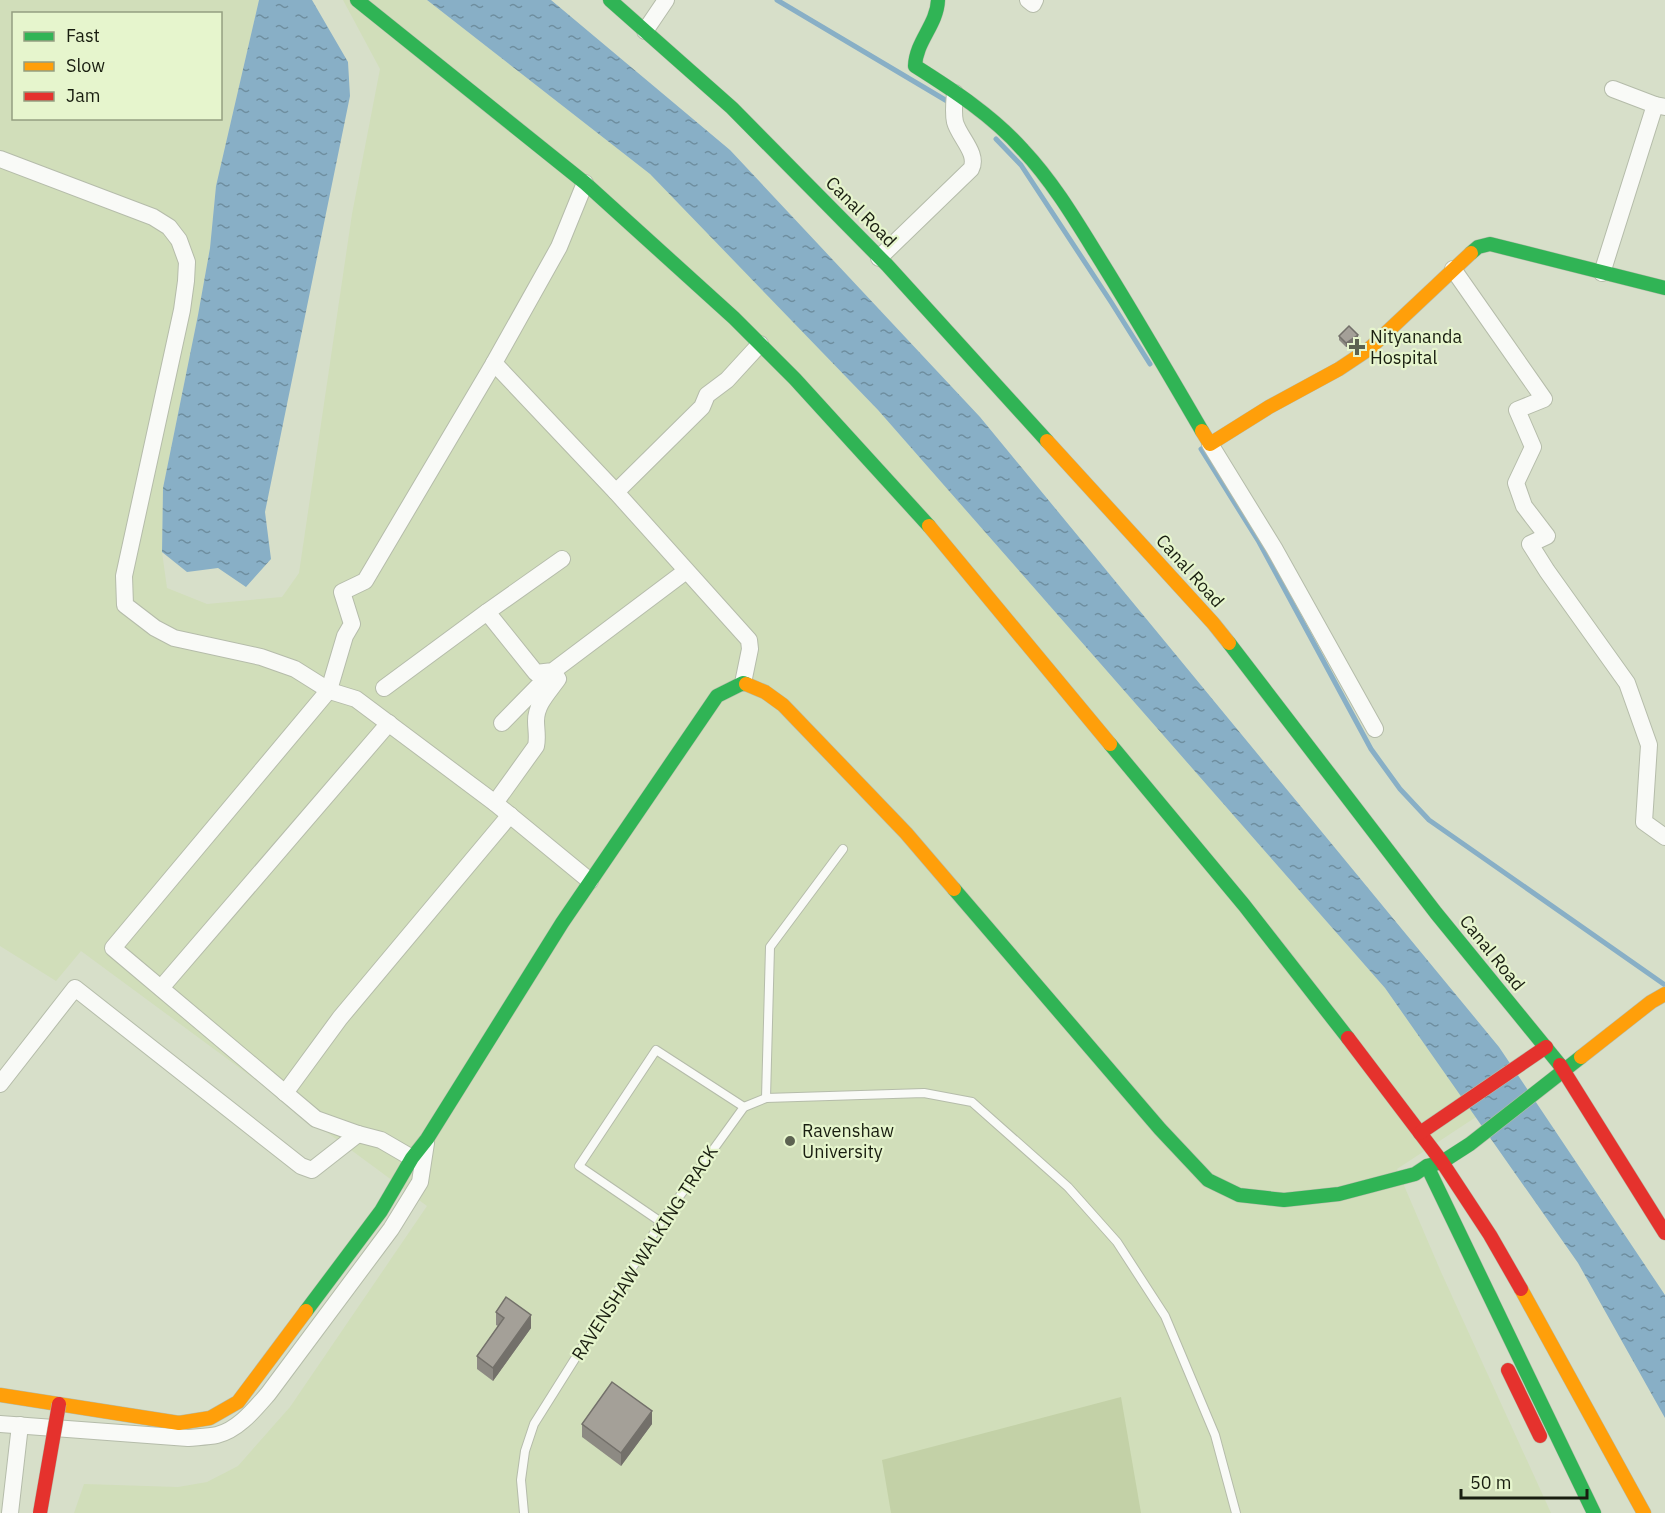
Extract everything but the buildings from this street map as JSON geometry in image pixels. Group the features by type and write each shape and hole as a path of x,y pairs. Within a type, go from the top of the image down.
{"main road":[{"path":"357,0 585,183 734,318 921,516 1244,905 1348,1037 1442,1162 1490,1235 1552,1341 1644,1513"},
{"name":"Canal Road","path":"610,0 732,108 879,258 1213,623 1436,913 1564,1070 1665,1233"},
{"path":"941,1 914,57 915,66 955,93 1011,137 1062,197 1144,329 1210,444 1369,349 1478,247 1490,244 1665,288"},
{"path":"0,1395 179,1423 207,1420 238,1402 381,1211 412,1158 427,1139 562,922 717,696 743,683 765,692 783,705 898,825 1160,1129 1208,1180 1239,1195 1284,1200 1339,1194 1417,1179 1427,1166 1442,1162 1470,1144 1659,998 1665,1012"},
{"path":"1420,1133 1546,1047"},
{"path":"1427,1166 1594,1513"},
{"path":"1465,1276 1475,1297"},
{"path":"1504,1361 1548,1453"},
{"path":"40,1513 59,1404"}],"street":[{"path":"645,31 666,0"},
{"path":"1028,0 1033,4 1035,0"},
{"path":"1602,273 1660,106 1613,89"},
{"path":"879,258 974,164 972,154 955,123 955,93"},
{"path":"0,159 153,217 169,227 179,240 187,262 182,310 124,576 125,605 155,628 174,638 261,657 295,669 329,690 356,699 495,803 590,881"},
{"path":"412,1158 381,1140 316,1119 113,948 329,690 345,636 352,624 342,592 365,580 494,363 559,247 585,183"},
{"path":"1453,269 1544,399 1517,410 1533,447 1516,483 1524,506 1547,536 1530,544 1627,683 1649,745 1644,822 1665,837"},
{"path":"616,492 702,407 707,395 727,380 760,344"},
{"path":"494,363 616,492 748,640 750,649 743,683"},
{"path":"1210,444 1274,548 1376,729"},
{"path":"384,688 561,559"},
{"path":"502,723 553,671 686,571"},
{"path":"487,612 536,673 553,671"},
{"path":"495,803 536,746 538,739 536,719 539,705 558,679 553,671"},
{"path":"161,988 388,723"},
{"path":"285,1093 340,1018 510,815"},
{"path":"0,1084 75,988 301,1166 312,1170 358,1134"},
{"path":"0,1424 188,1438 218,1435 233,1428 250,1414 268,1394 391,1229 420,1182 427,1139"},
{"path":"10,1513 20,1425"}],"lane":[{"path":"766,1098 770,947 843,849"},
{"path":"661,1222 579,1166 656,1050 744,1107 766,1098 924,1093 972,1102 1068,1187 1118,1242 1164,1316 1215,1435 1236,1513"},
{"name":"RAVENSHAW WALKING TRACK","path":"524,1513 520,1480 525,1451 534,1424 661,1222 744,1107"}],"shaded area":[{"path":"0,0 259,0 216,186 210,248 163,488 162,552 167,588 207,604 282,597 299,573 352,214 380,69 343,0 427,0 650,174 878,410 1385,988 1476,1117 1397,1169 1441,1272 1551,1513 74,1513 84,1484 178,1487 207,1482 238,1466 290,1407 427,1206 81,951 56,981 0,946"},
{"path":"1121,1397 1141,1513 891,1513 882,1460"}],"water":[{"path":"259,0 312,0 348,62 350,96 265,512 271,559 246,587 218,568 187,572 162,552 163,488 210,248 216,186"},
{"path":"427,0 551,0 730,150 980,417 1499,1047 1665,1295 1665,1418 1578,1263 1385,988 878,410 650,174"}],"waterway":[{"path":"777,0 947,101"},
{"path":"996,139 1021,165 1150,364"},
{"path":"1201,449 1259,542 1371,749 1400,789 1429,820 1665,985"}],"traffic: fast":[{"path":"357,0 585,183 734,318 795,379 929,526"},
{"path":"610,0 732,108 887,265 1047,441"},
{"path":"938,0 937,9 919,49 915,66 986,115 1035,163 1066,206 1104,266 1202,431"},
{"path":"1471,253 1478,247 1490,244 1665,288"},
{"path":"1229,643 1436,913 1560,1065"},
{"path":"306,1311 381,1211 412,1158 427,1139 562,923 717,696 743,683 746,684"},
{"path":"1110,744 1244,905 1348,1038"},
{"path":"954,889 1160,1129 1208,1180 1239,1195 1284,1200 1339,1194 1415,1174 1427,1166 1442,1162 1470,1144 1581,1057"},
{"path":"1427,1166 1594,1513"}],"traffic: slow":[{"path":"1202,431 1210,444 1269,407 1339,369 1369,349 1471,253"},
{"path":"1047,441 1229,643"},
{"path":"929,526 1110,744"},
{"path":"746,684 765,692 783,705 906,833 954,889"},
{"path":"1581,1057 1651,1002 1665,994"},
{"path":"1521,1289 1644,1513"},
{"path":"0,1395 179,1423 210,1418 238,1402 306,1311"}],"traffic: jam":[{"path":"1348,1038 1442,1162 1490,1235 1521,1289"},
{"path":"1420,1133 1546,1047"},
{"path":"1560,1065 1665,1233"},
{"path":"1508,1370 1540,1436"},
{"path":"40,1513 59,1404"}],"place":[{"name":"Nityananda Hospital","path":"1357,347"},
{"name":"Ravenshaw University","path":"790,1141"}]}
